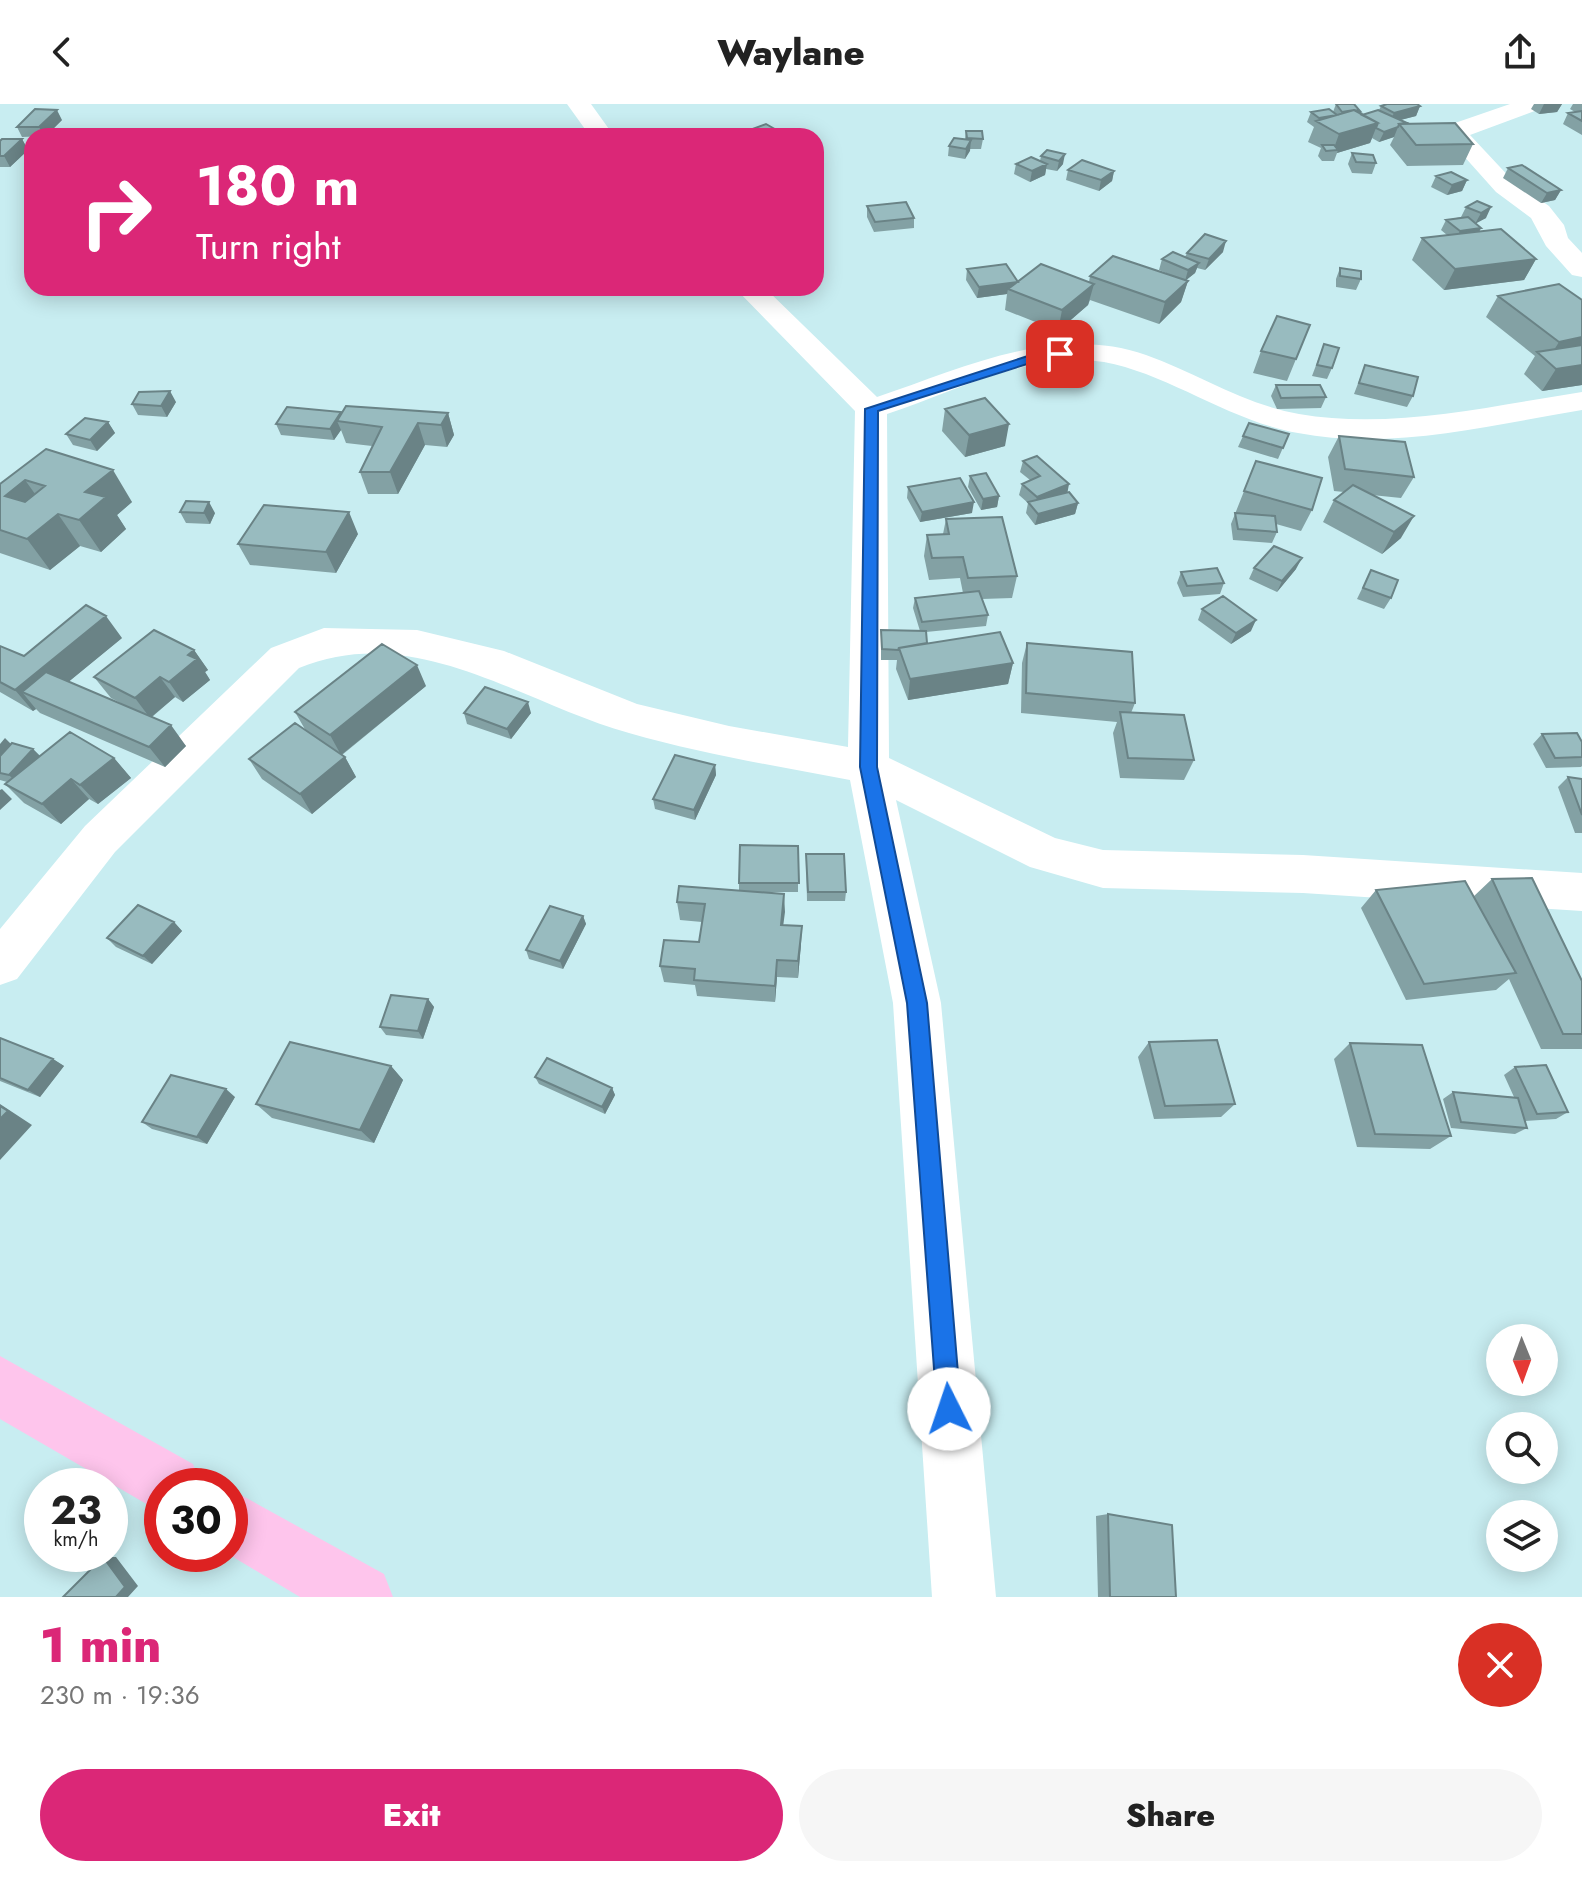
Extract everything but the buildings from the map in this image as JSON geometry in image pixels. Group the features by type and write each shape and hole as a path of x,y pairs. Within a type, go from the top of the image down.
{"main road":[{"path":"0,1386 144,1470"},
{"path":"248,1531 361,1597"}],"street":[{"path":"579,104 596,128"},
{"path":"1532,104 1463,128 1457,135 1505,187 1540,212 1551,225 1555,240 1582,269"},
{"path":"757,296 871,409 868,767 917,1003 964,1597"},
{"path":"871,409 1039,356 1081,351 1112,355 1228,404 1299,424 1362,428 1422,424 1582,401"},
{"path":"0,964 100,839 285,658 324,642 417,644 490,661 630,718 729,742 868,767 1046,854 1103,869 1303,874 1582,892"}],"route":[{"path":"949,1409 917,1003 868,767 871,409 1039,356 1060,354"}]}
